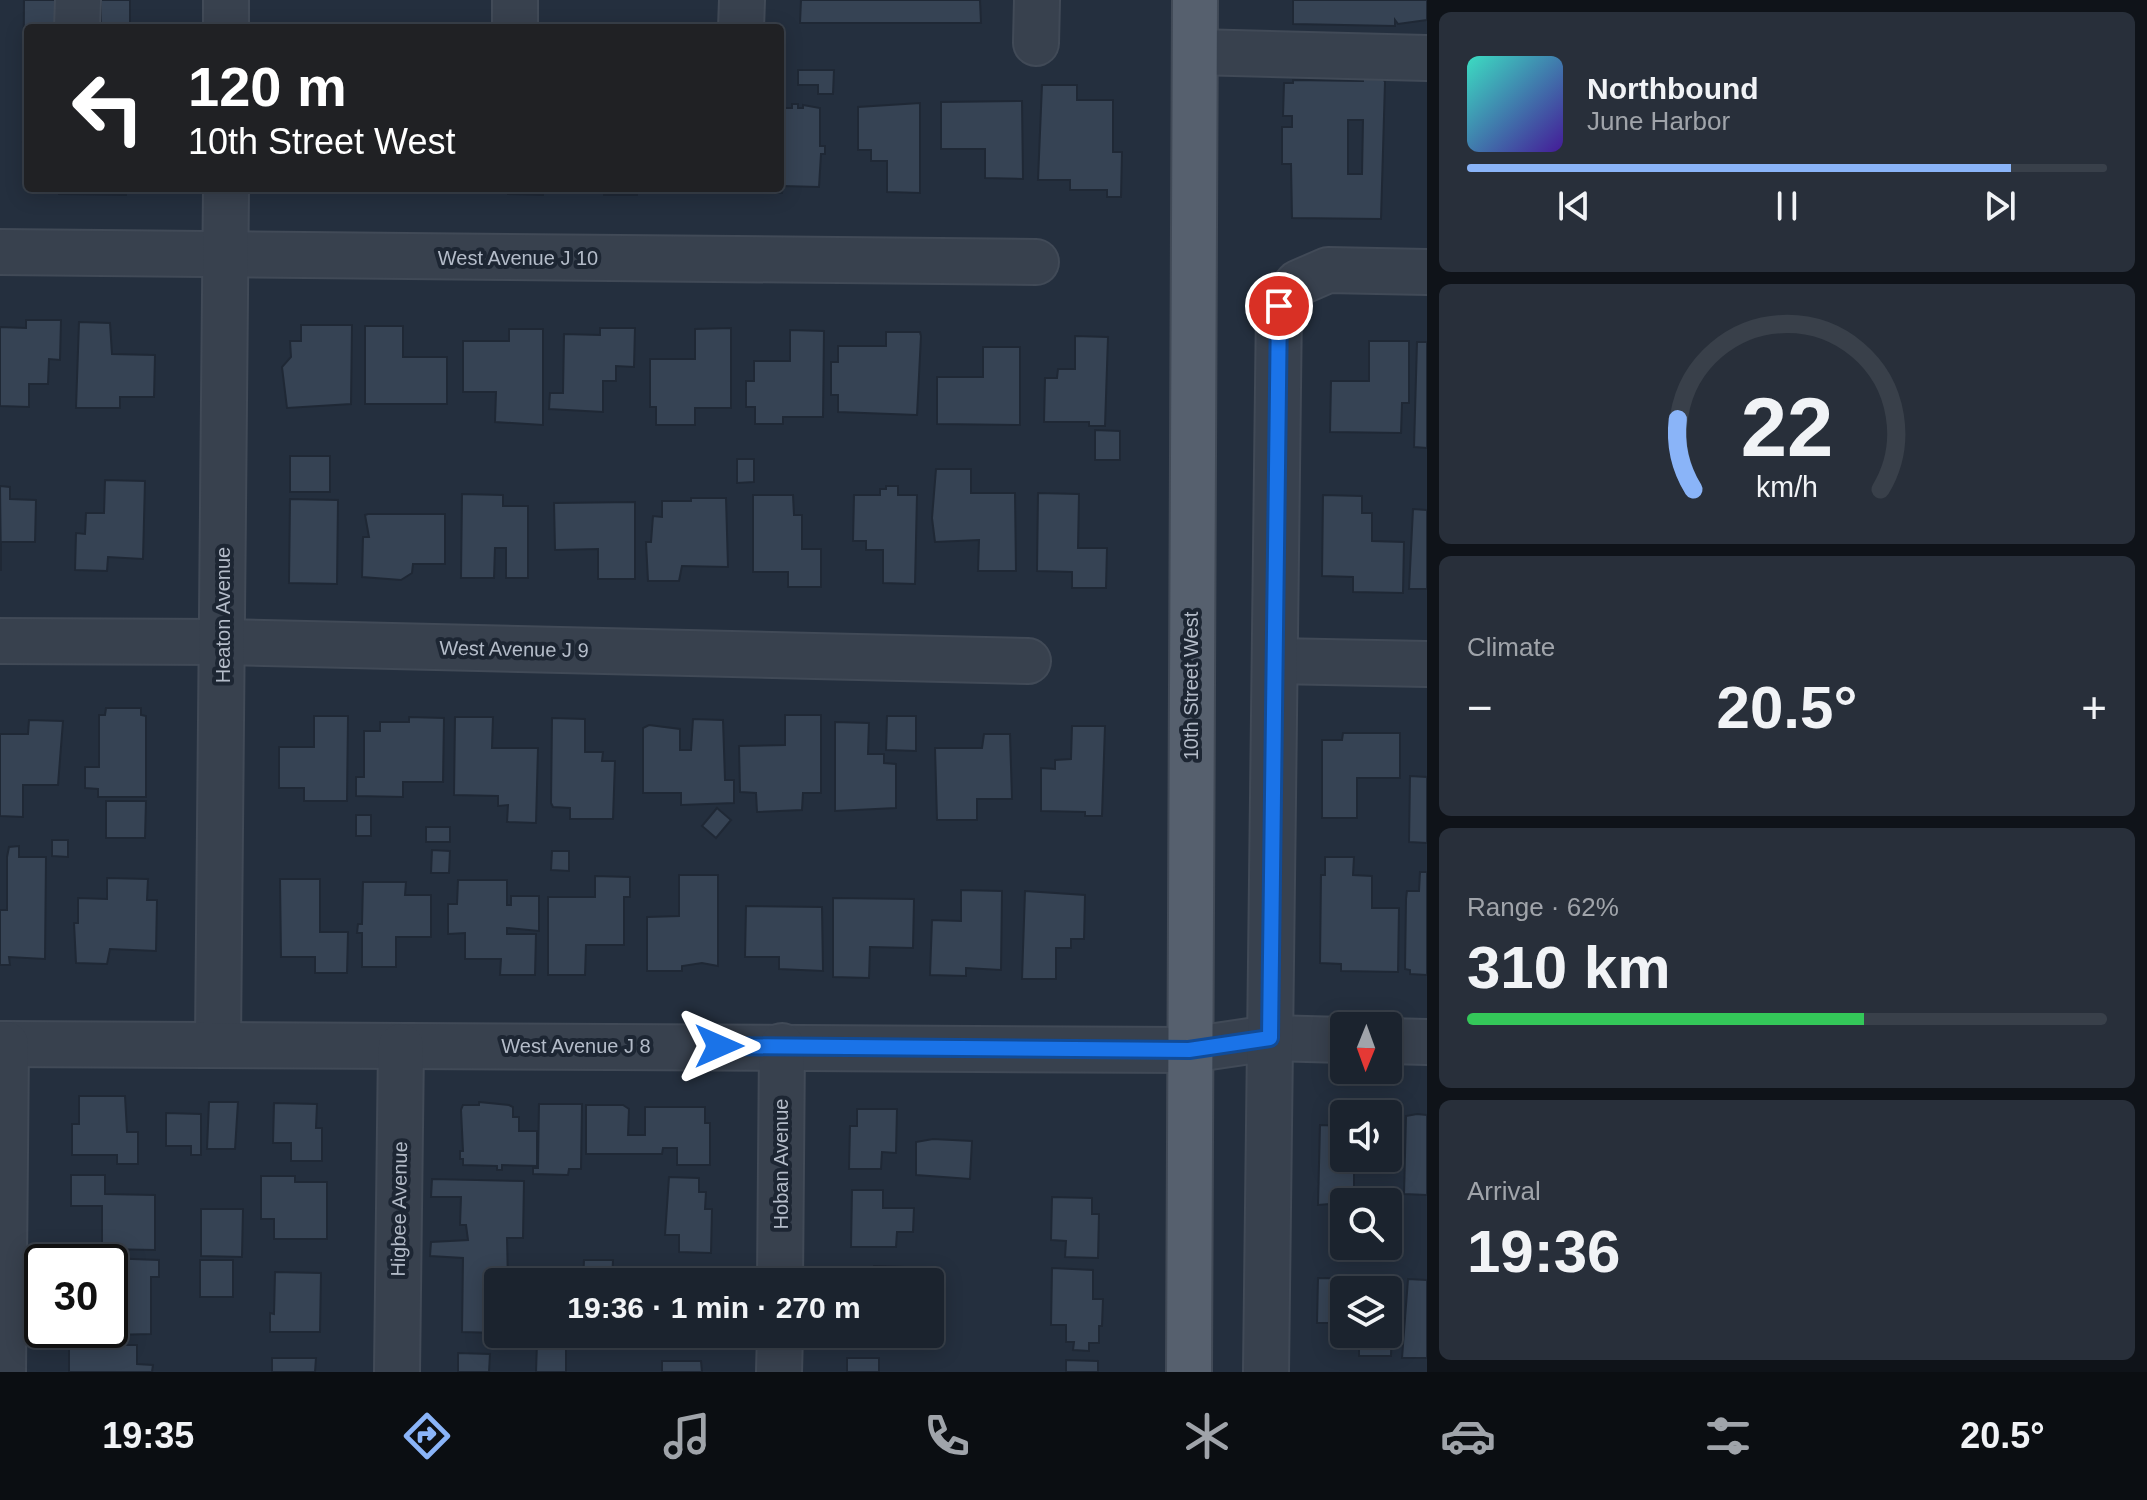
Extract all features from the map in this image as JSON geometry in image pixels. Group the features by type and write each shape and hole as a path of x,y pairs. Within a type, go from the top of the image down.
{"main road":[{"name":"10th Street West","path":"1189,1372 1195,0"}],"street":[{"path":"77,24 78,0"},
{"path":"226,0 226,24"},
{"path":"515,0 515,24"},
{"path":"741,24 742,0"},
{"path":"1036,43 1037,0"},
{"path":"1195,52 1427,58"},
{"name":"Heaton Avenue","path":"218,1042 226,192"},
{"name":"West Avenue J 10","path":"0,252 1036,262"},
{"path":"1266,1372 1279,306 1298,283 1328,270 1427,272"},
{"name":"West Avenue J 9","path":"0,641 223,642 1028,661"},
{"path":"1275,661 1427,664"},
{"name":"West Avenue J 8","path":"3,1044 218,1042 401,1046 1189,1050 1270,1038 1330,1040"},
{"path":"1402,1041 1427,1042"},
{"path":"3,1044 3,1372"},
{"name":"Higbee Avenue","path":"397,1372 401,1046"},
{"name":"Hoban Avenue","path":"780,1268 782,1046"},
{"path":"779,1372 780,1348"}],"building":[{"path":"24,0 55,0 55,24 24,24 23,142"},
{"path":"101,0 130,0 130,24 101,24"},
{"path":"801,0 980,0 981,23 800,23"},
{"path":"1293,0 1427,0 1427,20 1398,24 1395,20 1395,26 1293,24"},
{"path":"798,70 834,70 833,94 818,94 818,85 798,85"},
{"path":"1363,78 1383,78 1385,82 1381,219 1292,218 1291,164 1282,164 1282,127 1292,127 1292,116 1283,116 1284,83 1293,83 1293,80 1363,81","holes":["1348,120 1363,120 1362,174 1348,174"]},
{"path":"1042,85 1077,85 1077,100 1113,100 1113,152 1122,152 1121,197 1107,197 1107,190 1070,190 1070,180 1038,180"},
{"path":"1022,101 1023,179 985,178 985,149 941,149 941,102"},
{"path":"920,103 920,193 887,192 887,161 871,161 871,150 858,150 858,107"},
{"path":"792,104 798,104 798,108 803,108 803,105 820,108 820,146 825,146 825,154 821,154 819,187 784,186 784,108 792,108"},
{"path":"59,192 126,192 126,195"},
{"path":"508,192 543,192 543,195"},
{"path":"604,192 637,192 637,195 604,195"},
{"path":"26,320 61,320 60,360 49,359 48,384 29,384 29,407 0,406 0,327 26,328"},
{"path":"79,322 110,323 112,354 155,355 154,397 120,397 120,408 76,408"},
{"path":"301,325 352,325 351,404 287,408 282,367 291,357 290,341 301,341"},
{"path":"365,326 403,326 403,357 447,357 447,404 365,404"},
{"path":"600,328 635,328 634,367 616,366 616,381 603,381 603,412 549,409 550,393 563,393 564,334 600,335"},
{"path":"731,328 731,408 695,408 695,425 656,425 656,407 650,407 650,359 695,359 695,329"},
{"path":"509,329 543,329 543,425 495,422 496,392 463,392 463,341 509,341"},
{"path":"790,330 824,331 823,417 783,417 783,424 755,424 755,407 746,407 746,381 754,381 754,361 790,361"},
{"path":"886,332 920,332 917,415 838,412 838,395 831,395 831,362 838,362 838,346 886,346"},
{"path":"1075,336 1108,337 1105,426 1089,426 1089,422 1044,422 1045,378 1057,378 1058,369 1075,369"},
{"path":"1369,341 1409,341 1409,403 1402,403 1401,433 1330,432 1331,381 1369,381"},
{"path":"1417,342 1427,342 1427,448 1414,447"},
{"path":"983,347 1020,347 1020,425 937,424 937,377 983,377"},
{"path":"1095,430 1120,431 1120,460 1095,460"},
{"path":"290,456 330,456 330,492 290,492"},
{"path":"737,459 754,459 754,482 737,483"},
{"path":"936,469 971,469 971,493 1015,493 1016,571 978,571 979,540 935,542 932,518"},
{"path":"105,480 145,481 143,559 108,557 107,571 75,570 76,533 85,534 86,513 104,513"},
{"path":"0,486 10,487 10,499 36,500 35,542 1,542 1,571"},
{"path":"886,486 898,486 898,495 917,495 915,584 883,583 883,550 866,550 866,541 853,541 854,495 880,495 880,489 886,489"},
{"path":"1038,493 1079,494 1078,548 1107,548 1106,588 1072,588 1072,572 1037,571"},
{"path":"462,494 503,495 503,506 528,506 528,578 506,578 506,548 495,548 494,578 461,578"},
{"path":"753,495 793,495 794,515 802,515 802,549 821,549 821,587 788,587 788,572 753,572"},
{"path":"1323,495 1362,496 1362,513 1372,513 1372,541 1404,542 1403,593 1353,592 1353,577 1322,576"},
{"path":"691,498 726,498 728,567 682,566 679,581 648,581 646,542 651,542 653,516 662,517 662,501 691,501"},
{"path":"290,499 338,500 337,584 289,583"},
{"path":"635,502 635,579 598,579 598,549 555,550 554,503"},
{"path":"1413,509 1427,510 1427,589 1409,589"},
{"path":"445,514 445,564 413,564 412,573 401,580 362,577 363,537 369,537 365,515"},
{"path":"106,708 141,708 141,715 146,716 146,797 98,797 98,789 85,788 85,767 99,767 99,715 105,715"},
{"path":"785,715 821,715 821,793 803,793 802,810 757,812 756,793 740,792 739,746 785,745"},
{"path":"314,716 348,716 347,801 304,801 304,788 279,788 279,747 314,747"},
{"path":"887,716 916,716 916,751 886,750"},
{"path":"409,717 444,718 443,782 403,782 403,797 356,796 356,777 364,777 364,731 380,731 380,722 409,722"},
{"path":"455,717 493,717 492,748 538,748 536,823 507,822 508,805 498,806 498,796 454,795"},
{"path":"552,718 585,719 585,752 603,752 602,761 615,761 613,819 570,819 570,808 553,807"},
{"path":"693,719 723,720 725,780 734,780 734,803 681,805 681,793 643,793 643,728 649,725 680,729 680,750 691,750"},
{"path":"29,720 63,721 58,785 23,785 23,817 0,816 0,734 28,734"},
{"path":"835,722 869,723 868,754 884,754 884,763 896,764 896,808 835,811"},
{"path":"1072,726 1105,726 1102,816 1085,816 1085,812 1041,811 1041,768 1055,769 1055,760 1071,759"},
{"path":"1343,733 1400,733 1400,778 1357,778 1357,818 1322,818 1322,740 1342,740"},
{"path":"984,734 1010,734 1012,799 977,799 977,820 937,820 935,748 982,748"},
{"path":"1410,776 1427,777 1427,843 1409,842"},
{"path":"106,801 146,801 145,838 106,838"},
{"path":"717,808 731,820 716,838 702,826"},
{"path":"356,815 371,815 371,836 356,836"},
{"path":"426,827 450,827 450,842 426,842"},
{"path":"52,840 68,840 68,857 52,856"},
{"path":"19,846 19,857 46,857 45,959 9,957 10,965 0,965 0,910 7,910 7,857 9,847"},
{"path":"432,850 450,851 449,873 431,873"},
{"path":"552,851 569,851 569,871 551,870"},
{"path":"1325,857 1354,857 1353,875 1372,876 1372,908 1399,908 1398,972 1341,971 1341,964 1320,963 1321,875 1325,875"},
{"path":"1420,872 1427,872 1427,975 1410,974 1410,970 1405,969 1407,891 1419,891"},
{"path":"679,875 718,875 718,966 702,963 682,966 682,971 647,971 647,917 679,916"},
{"path":"595,876 630,877 630,897 624,897 624,945 586,945 585,975 548,975 548,897 595,897"},
{"path":"107,878 148,879 147,900 157,900 156,951 110,949 107,964 76,963 74,923 78,923 78,898 107,899"},
{"path":"280,879 320,879 320,932 348,932 347,973 315,973 315,957 281,957"},
{"path":"458,880 507,880 507,905 511,905 511,896 539,896 539,931 507,928 507,934 536,934 535,975 500,975 501,959 465,959 465,933 448,934 448,904 457,904"},
{"path":"363,882 406,882 405,895 431,895 431,937 396,937 396,967 362,967 362,933 357,933 358,924 362,924"},
{"path":"961,890 1002,891 1001,970 966,968 966,976 930,975 932,920 961,921"},
{"path":"1025,891 1085,895 1084,939 1071,939 1071,948 1056,948 1056,979 1022,979"},
{"path":"833,898 914,899 913,948 870,947 869,978 833,977"},
{"path":"746,906 822,907 823,971 779,969 779,957 745,957"},
{"path":"79,1096 125,1096 127,1132 138,1132 138,1164 117,1164 117,1155 72,1155 72,1124 79,1124"},
{"path":"209,1102 238,1102 235,1149 207,1149"},
{"path":"479,1102 513,1107 513,1117 519,1117 519,1131 537,1131 537,1166 502,1165 502,1170 497,1170 497,1166 463,1165 463,1159 460,1159 460,1151 463,1151 461,1110 463,1105 479,1105"},
{"path":"274,1103 317,1104 316,1128 322,1128 322,1161 291,1161 291,1143 273,1143"},
{"path":"539,1104 582,1104 581,1169 569,1169 568,1175 533,1174 533,1168 538,1168"},
{"path":"586,1105 623,1105 629,1109 628,1135 645,1135 645,1107 705,1107 705,1123 710,1123 710,1165 677,1165 677,1148 663,1148 662,1154 586,1154"},
{"path":"857,1109 897,1109 896,1153 882,1152 881,1169 849,1169 850,1126 857,1126"},
{"path":"166,1113 201,1114 201,1155 191,1155 191,1146 166,1146"},
{"path":"1427,1115 1427,1195 1404,1194 1406,1116"},
{"path":"1320,1125 1330,1125 1330,1172 1354,1172 1354,1188 1330,1188 1330,1204 1318,1205"},
{"path":"933,1139 972,1141 970,1179 916,1175 916,1142"},
{"path":"71,1175 105,1175 105,1194 155,1195 155,1250 128,1249 128,1244 102,1244 102,1206 71,1206"},
{"path":"261,1176 295,1176 295,1182 327,1182 327,1239 274,1239 274,1219 261,1219"},
{"path":"669,1177 699,1178 699,1192 706,1192 705,1209 712,1209 711,1253 679,1252 679,1235 665,1235"},
{"path":"432,1179 524,1181 523,1238 507,1238 508,1268 484,1268 484,1333 462,1332 463,1258 430,1256 431,1242 468,1240 466,1225 460,1225 461,1197 431,1197"},
{"path":"852,1190 883,1190 883,1208 914,1208 913,1232 897,1232 896,1247 851,1247"},
{"path":"1052,1197 1092,1198 1092,1214 1099,1214 1098,1258 1065,1257 1066,1241 1051,1240"},
{"path":"201,1209 243,1209 242,1257 201,1256"},
{"path":"128,1259 159,1260 159,1277 151,1277 151,1334 128,1335"},
{"path":"200,1260 233,1260 233,1297 200,1297"},
{"path":"584,1260 613,1260 613,1268 584,1268"},
{"path":"874,1266 903,1267 903,1268"},
{"path":"1052,1268 1093,1270 1093,1299 1103,1299 1102,1326 1099,1326 1099,1343 1089,1343 1089,1351 1073,1350 1074,1342 1066,1342 1066,1325 1051,1325"},
{"path":"275,1272 321,1273 320,1332 270,1332 270,1313 274,1314"},
{"path":"1318,1278 1330,1278 1330,1323 1317,1323"},
{"path":"1408,1279 1427,1280 1427,1358 1402,1358"},
{"path":"128,1345 137,1345 137,1364 153,1365 152,1372 69,1372 69,1348 128,1348"},
{"path":"537,1348 566,1348 566,1372 536,1372"},
{"path":"1359,1348 1391,1348 1391,1356 1359,1356"},
{"path":"458,1353 490,1354 489,1372 458,1372"},
{"path":"272,1358 316,1358 315,1372 272,1372"},
{"path":"847,1358 879,1358 879,1372 847,1372"},
{"path":"1066,1360 1098,1361 1098,1372 1066,1372"},
{"path":"662,1361 701,1361 702,1372 662,1372"}],"route":[{"path":"719,1046 1189,1050 1270,1038 1279,306"}]}
